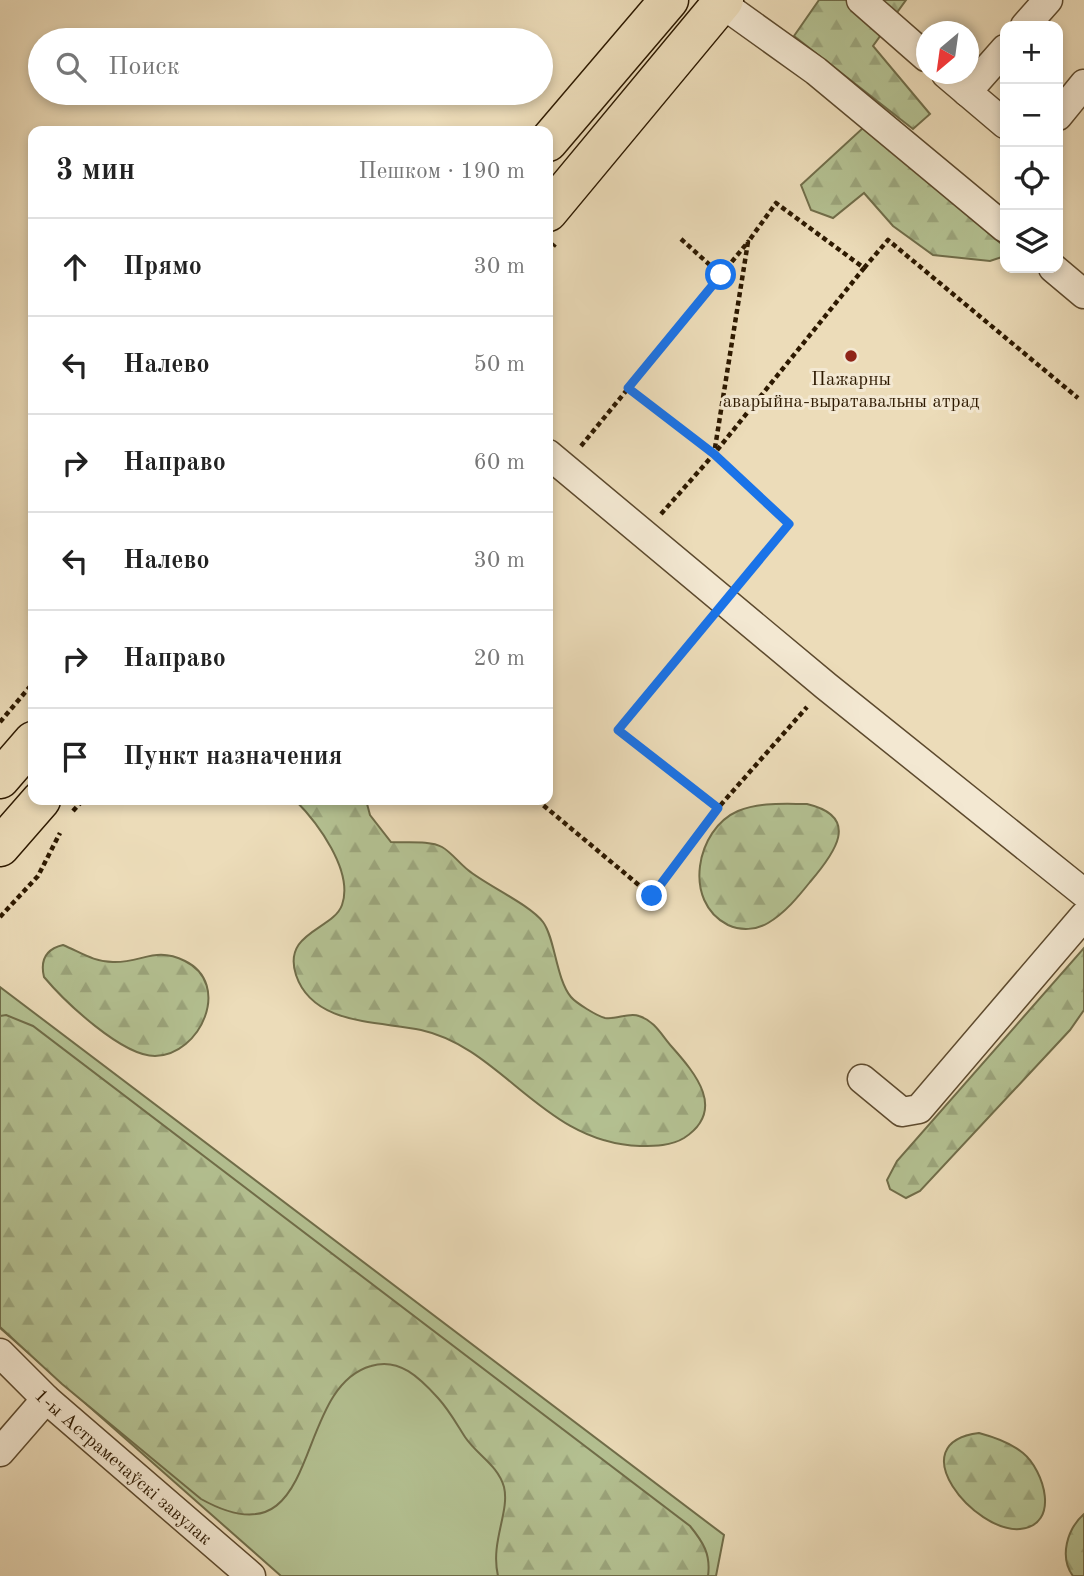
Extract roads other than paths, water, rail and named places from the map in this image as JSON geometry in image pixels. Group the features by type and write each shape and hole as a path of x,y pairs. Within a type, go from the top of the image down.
{"highway":[{"path":"553,136 669,0"},
{"path":"553,206 723,1"},
{"path":"0,779 28,747"},
{"path":"0,847 57,816"}],"street":[{"path":"861,0 916,48"},
{"path":"1029,21 1048,0"},
{"path":"723,1 816,71 1000,224"},
{"path":"967,92 1000,55"},
{"path":"958,84 1000,120"},
{"path":"1063,111 1084,84"},
{"path":"1059,273 1084,294"},
{"path":"556,460 826,686 1084,893"},
{"path":"862,1079 902,1112 919,1109 1084,916"},
{"name":"1-ы Астрамечаўскі завулак","path":"0,1353 46,1399 251,1576"},
{"path":"0,1452 46,1399"}],"place":[{"name":"Пажарны аварыйна-выратавальны атрад","path":"851,356"}]}
